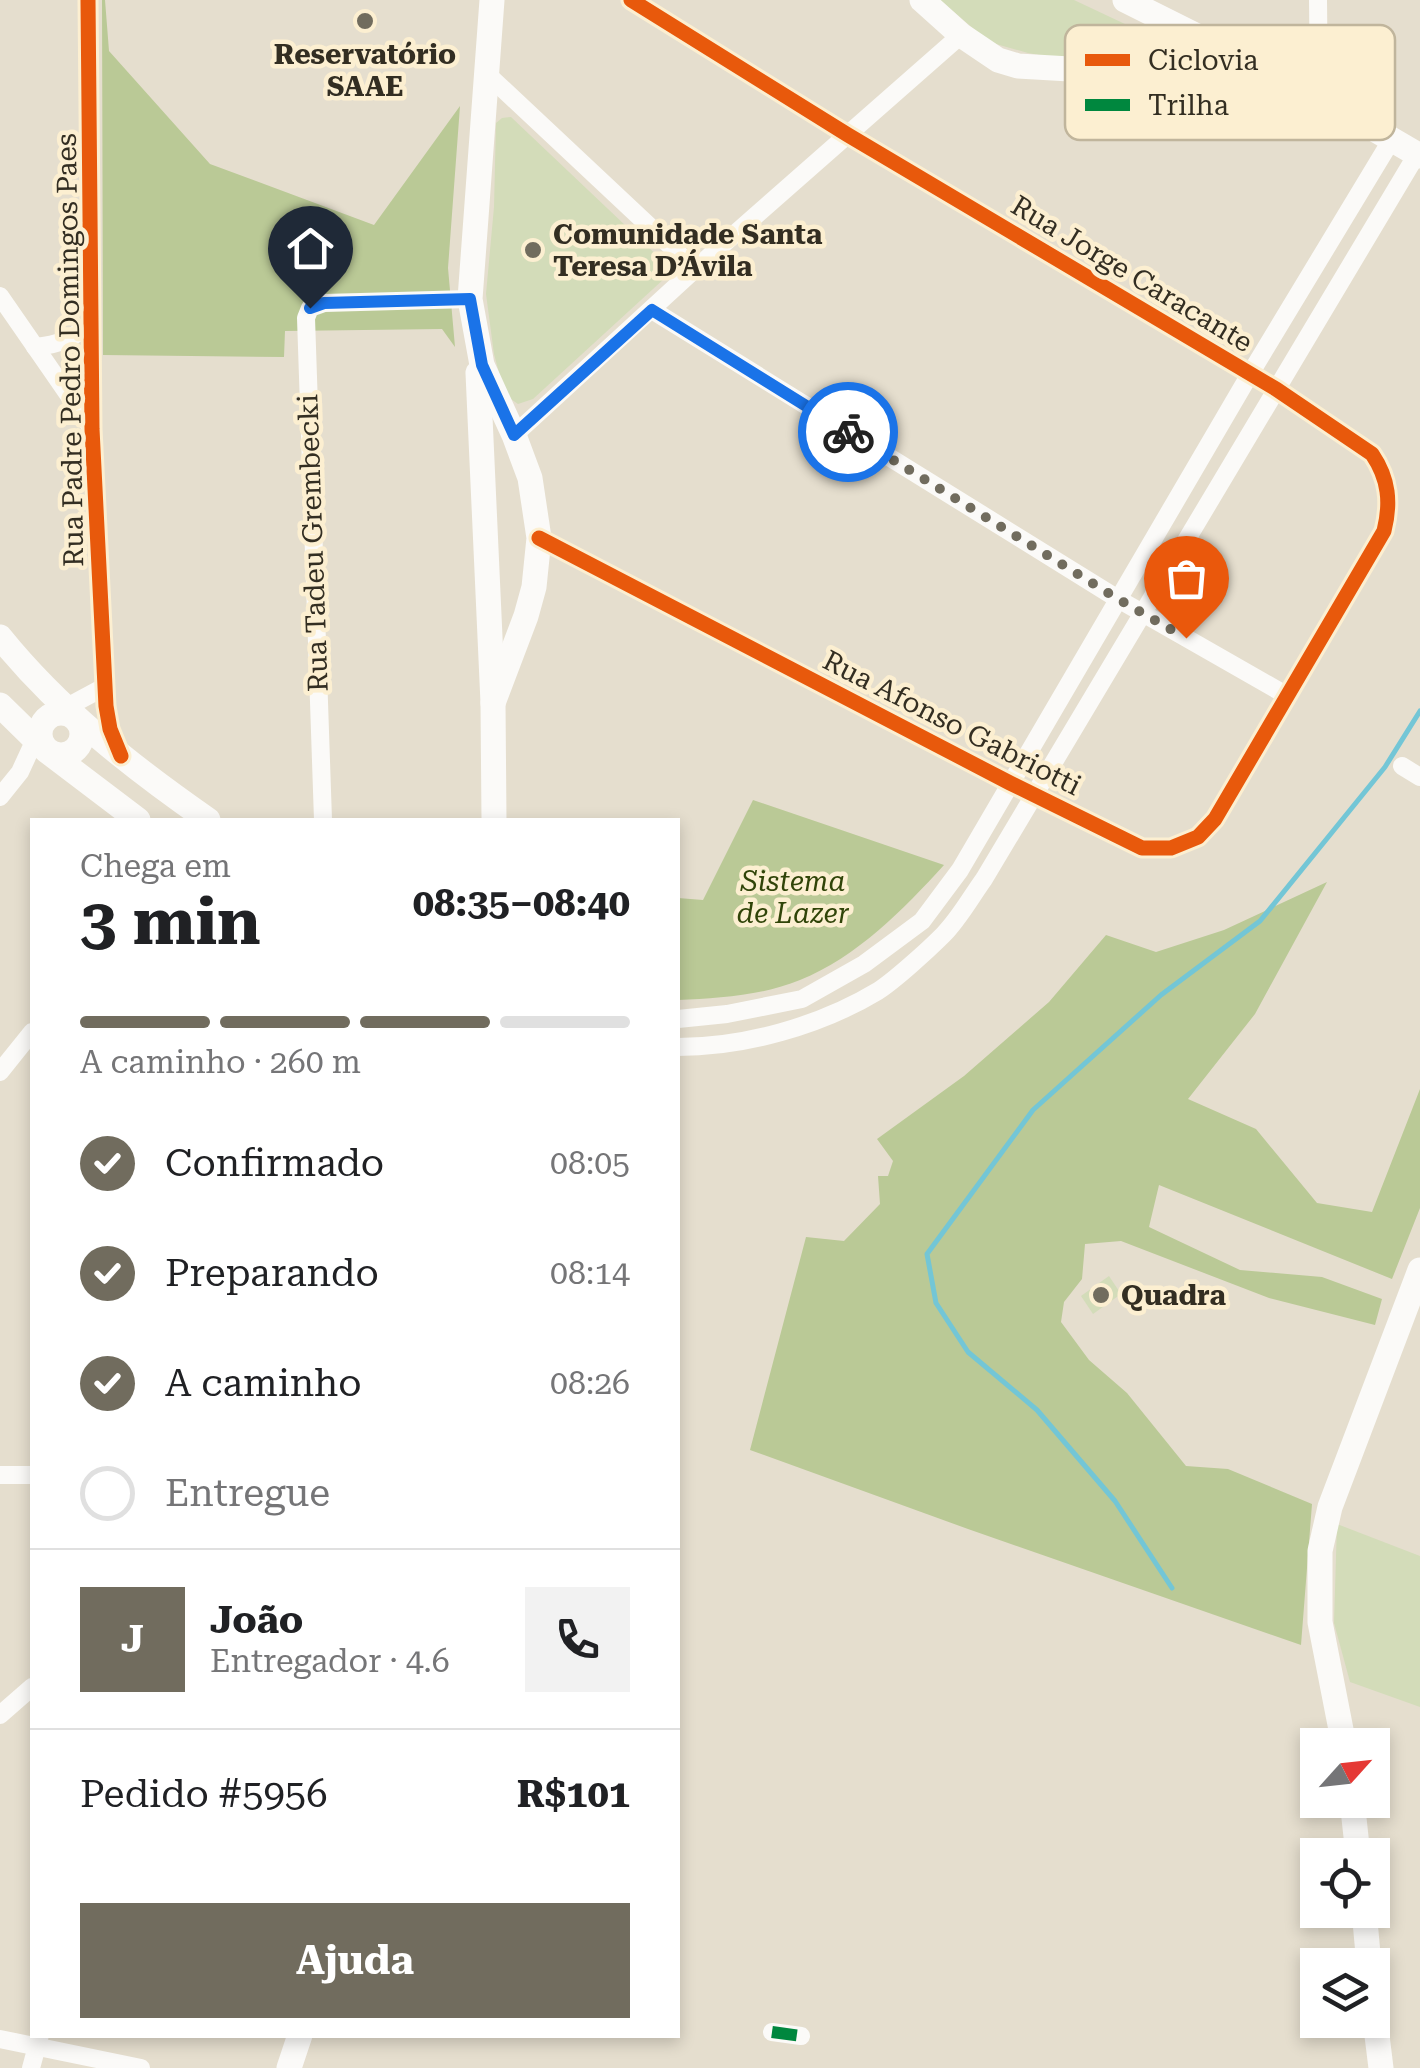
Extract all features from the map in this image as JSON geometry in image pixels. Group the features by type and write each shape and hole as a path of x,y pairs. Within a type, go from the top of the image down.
{"street":[{"name":"Rua Padre Pedro Domingos Paes","path":"88,0 92,429 108,718 121,756"},
{"path":"492,0 470,299 487,462 494,818"},
{"name":"Rua Jorge Caracante","path":"631,0 848,135 1276,389 1372,454 1388,486 1390,509 1384,532 1286,695"},
{"path":"922,0 998,60 1018,66 1065,69"},
{"path":"1124,0 1176,25"},
{"path":"1318,0 1318,25"},
{"path":"1166,20 1168,25"},
{"path":"487,462 695,268 961,34"},
{"path":"487,74 695,268"},
{"path":"680,1018 726,1014 802,998 864,964 922,921 960,870 1391,140"},
{"path":"680,1047 720,1045 815,1021 880,990 945,933 984,878 1419,155 1394,140"},
{"path":"0,296 92,429"},
{"name":"Rua Tadeu Grembecki","path":"323,818 306,318 310,308 324,303 470,299"},
{"path":"652,310 1118,599 1286,695"},
{"path":"35,347 65,341 91,322"},
{"path":"476,338 490,386 525,462 539,538 534,587 526,616 492,703"},
{"path":"487,462 502,455 525,462"},
{"name":"Rua Afonso Gabriotti","path":"539,538 1142,848 1171,848 1198,837 1215,818 1286,695"},
{"path":"488,604 500,621 511,622 526,616"},
{"path":"0,637 27,670 61,734 136,818"},
{"name":"Rua Padre Pedro Domingos Paes","path":"0,797 106,686"},
{"path":"20,772 106,686"},
{"path":"0,705 61,734 121,756 205,818"},
{"path":"1402,766 1420,777"},
{"path":"0,1072 30,1034"},
{"path":"1341,1728 1320,1622 1320,1551 1330,1507 1420,1270"},
{"path":"0,1474 30,1475"},
{"path":"0,1715 30,1690"},
{"path":"772,2032 802,2036"},
{"path":"289,2068 299,2038"},
{"path":"1377,2038 1381,2068"},
{"path":"0,2039 38,2041 141,2068"},
{"path":"32,2068 38,2041"}],"green space":[{"path":"102,0 109,51 210,164 374,225 460,106 448,268 455,347 442,329 285,331 284,357 103,355"},
{"path":"940,0 1074,0 1127,25 1065,25 1065,60 989,42"},
{"path":"511,117 668,270 665,278 533,399 518,404 505,395 494,354 486,294 496,123"},
{"name":"Sistema de Lazer","path":"753,800 944,865 878,931 821,970 755,993 680,1000 680,898 703,900"},
{"path":"1327,882 1255,1014 1188,1099 1256,1129 1317,1203 1372,1212 1420,1089 1420,1208 1392,1279 1159,1185 1149,1227 1240,1270 1322,1277 1382,1299 1375,1325 1269,1298 1121,1241 1085,1244 1082,1279 1064,1302 1061,1322 1089,1360 1127,1393 1186,1466 1228,1469 1312,1504 1301,1645 750,1450 806,1237 844,1241 880,1204 878,1176 888,1176 893,1161 877,1139 964,1076 1049,1002 1106,935 1156,952 1224,930"},
{"name":"Quadra","path":"1109,1276 1121,1294 1093,1314 1081,1296"},
{"path":"1337,1524 1420,1556 1420,1707 1350,1682 1334,1623"}],"waterway":[{"path":"1172,1588 1115,1501 1037,1410 968,1352 936,1303 927,1254 1033,1110 1161,995 1260,921 1385,767 1420,711"}],"marked path":[{"path":"772,2032 801,2036"}],"cycle path":[{"path":"88,0 92,429 106,706 121,756"},
{"path":"539,538 1142,848 1171,848 1198,837 1215,819 1384,531 1386,521 1385,482 1372,454 1276,389 848,135 631,0"}],"way so far":[{"path":"848,432 1186,638"}],"place":[{"name":"Reservatório SAAE","path":"365,21"},
{"name":"Comunidade Santa Teresa D’Ávila","path":"533,250"},
{"name":"Quadra","path":"1101,1295"}],"route":[{"path":"310,308 324,303 470,299 482,365 514,435 652,310 848,432"}]}
